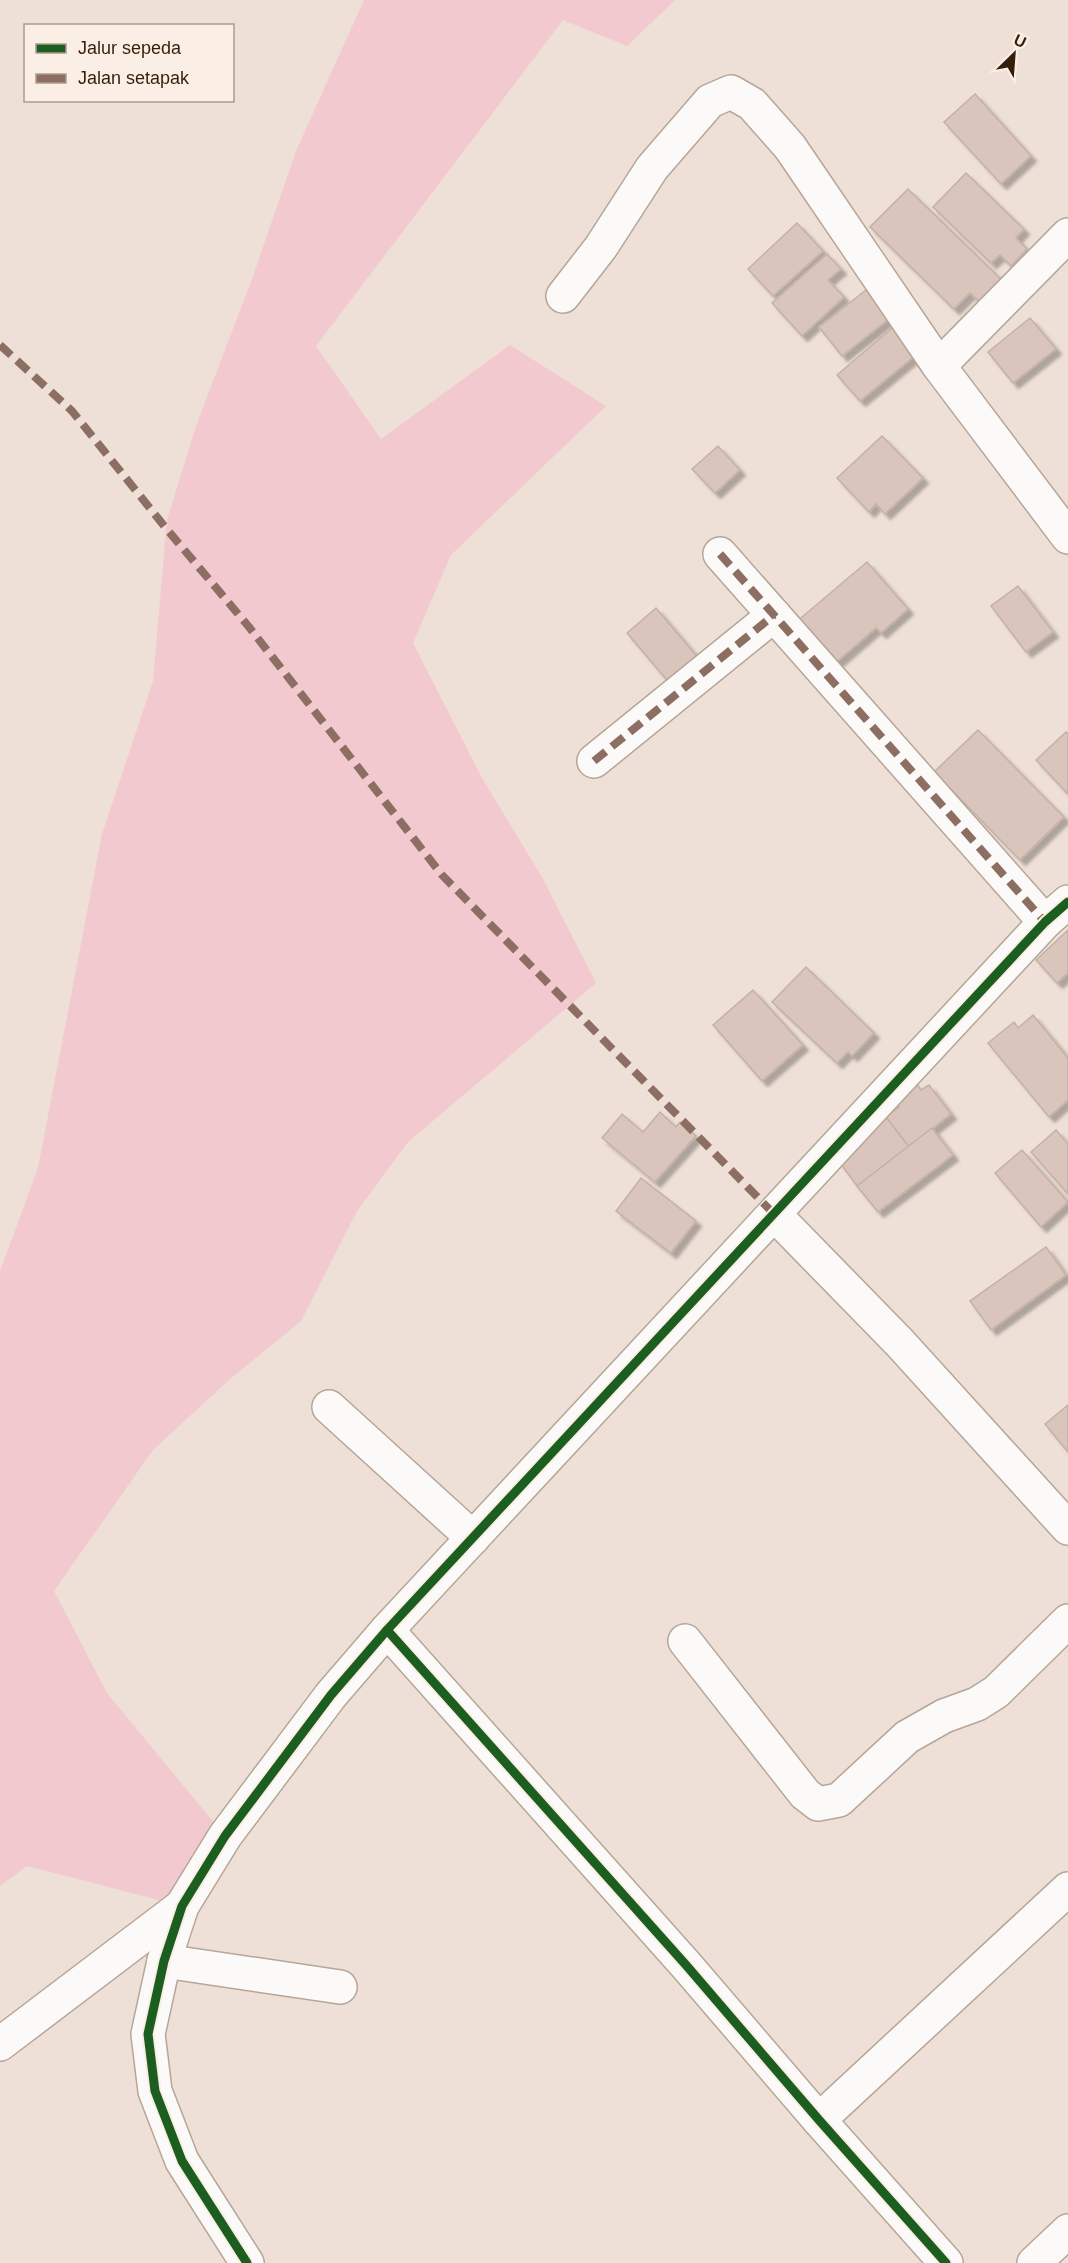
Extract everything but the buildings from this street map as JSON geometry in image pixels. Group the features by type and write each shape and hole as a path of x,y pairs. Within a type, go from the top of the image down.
{"street":[{"path":"563,296 601,248 652,168 710,101 731,92 752,104 790,147 939,366 1068,537"},
{"path":"939,366 1068,235"},
{"path":"247,2263 182,2161 155,2091 148,2034 164,1961 182,1906 225,1836 331,1695 387,1630 1057,912 774,615 720,555"},
{"path":"594,761 774,615"},
{"path":"774,1214 900,1343 1068,1528"},
{"path":"329,1407 473,1538"},
{"path":"684,1641 805,1794 819,1804 839,1800 907,1737 945,1716 977,1704 996,1692 1068,1621"},
{"path":"387,1630 687,1965 819,2120 946,2263"},
{"path":"819,2120 1066,1895"},
{"path":"0,2044 182,1906"},
{"path":"164,1961 340,1987"},
{"path":"1034,2263 1068,2231"}],"shaded area":[{"path":"364,0 675,0 627,46 563,20 316,346 381,439 510,345 606,406 451,555 413,643 482,778 543,879 596,983 408,1142 357,1211 301,1321 229,1380 153,1450 54,1591 107,1693 225,1836 182,1906 27,1866 0,1886 0,1271 38,1168 102,834 153,681 167,520 196,426 252,279 296,151"}],"marked path":[{"path":"0,345 72,411 249,627 442,875 774,1214"},
{"path":"720,554 1045,922"},
{"path":"594,761 774,615"}],"cycle path":[{"path":"247,2263 182,2161 155,2091 148,2034 164,1961 182,1906 225,1836 331,1695 387,1630 1045,922 1068,902"},
{"path":"387,1630 686,1965 946,2263"}]}
